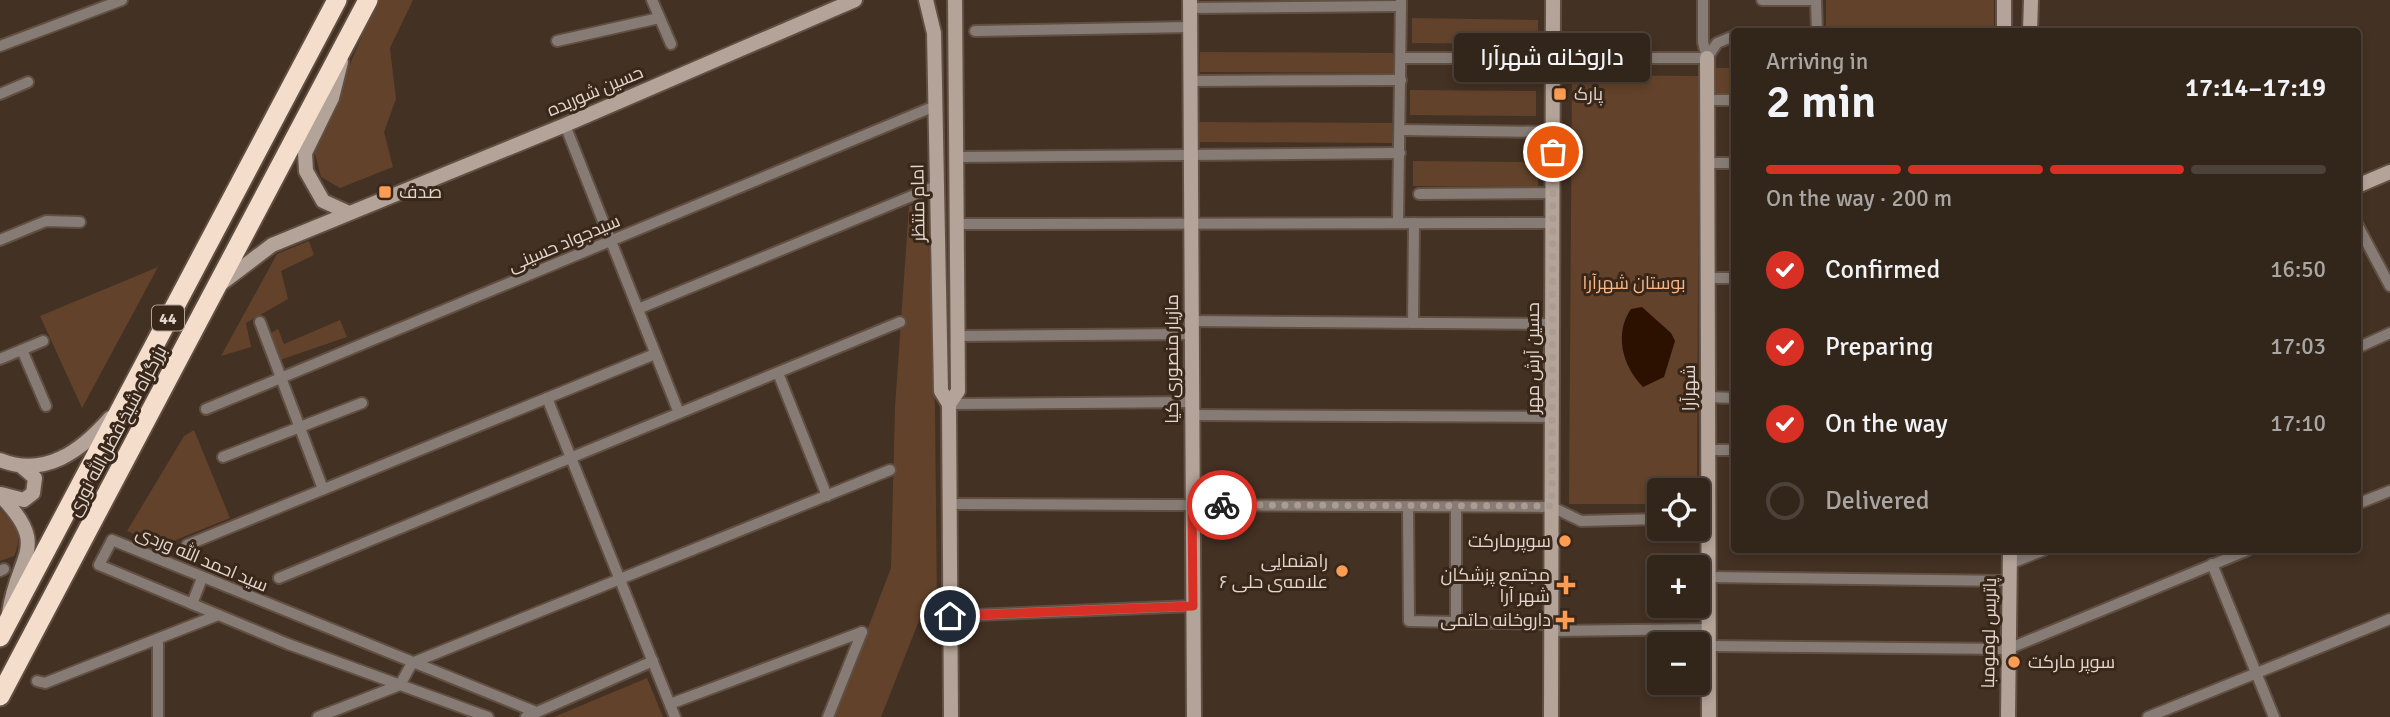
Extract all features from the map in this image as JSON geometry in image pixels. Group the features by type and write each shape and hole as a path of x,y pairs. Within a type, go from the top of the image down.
{"highway":[{"name":"بزرگراه شیخ فضل‌الله نوری","path":"4,630 337,0"},
{"name":"بزرگراه شیخ فضل‌الله نوری","path":"0,696 368,0"}],"main road":[{"name":"حسین شوریده","path":"218,286 272,245 565,125 855,0"},
{"path":"926,0 933,3 946,0"},
{"name":"امام منتظر","path":"926,0 934,33 941,391 949,404 951,717"},
{"name":"امام منتظر","path":"949,404 958,391 955,0"},
{"name":"حسین آرش مهر","path":"1551,717 1553,0"},
{"path":"2004,0 2004,28"},
{"path":"2030,28 2031,0"},
{"name":"مازیار منصوری کیا","path":"1190,4 1194,717"},
{"path":"345,44 332,98 305,153 306,171 323,201 349,213"},
{"name":"شهرآرا","path":"1707,58 1709,450 1707,478"},
{"path":"2361,184 2390,172"},
{"path":"0,460 21,466 68,458 81,449 124,401"},
{"path":"0,494 18,500 33,493 35,478 21,466"},
{"path":"0,494 22,519 29,535 29,547 13,587 4,630"},
{"name":"پاتریس لومومبا","path":"2008,717 2010,557"},
{"name":"شهرآرا","path":"1709,618 1709,629"},
{"name":"شهرآرا","path":"1709,695 1709,717"}],"street":[{"path":"0,46 122,0"},
{"path":"654,0 671,44"},
{"path":"1703,0 1703,42 1707,58"},
{"path":"1762,0 1816,0 1817,28"},
{"path":"1190,4 1401,3 1398,223"},
{"path":"557,41 659,18"},
{"path":"975,31 1190,27"},
{"path":"1707,58 1717,43 1731,37"},
{"path":"1401,58 1707,58"},
{"path":"1190,81 1401,80"},
{"path":"0,94 28,82"},
{"path":"1707,100 1731,100"},
{"name":"سیدجواد حسینی","path":"206,409 935,106"},
{"path":"565,125 679,413"},
{"path":"1400,130 1553,132"},
{"path":"956,157 1400,153"},
{"path":"1708,163 1731,163"},
{"path":"638,309 936,186"},
{"path":"1419,194 1553,193"},
{"path":"0,240 46,221 80,222"},
{"path":"1413,323 1414,223"},
{"path":"957,224 1552,223"},
{"path":"2361,232 2390,286"},
{"path":"1708,278 1731,278"},
{"path":"260,322 323,489"},
{"path":"279,578 900,323"},
{"path":"957,336 1191,327 1413,323 1552,324"},
{"path":"2361,346 2390,333"},
{"path":"0,359 43,341"},
{"path":"22,350 46,406"},
{"path":"187,545 655,354"},
{"path":"778,373 827,496"},
{"path":"1708,397 1731,398"},
{"path":"547,398 675,717"},
{"path":"223,457 362,402"},
{"path":"949,404 1552,416"},
{"path":"1709,450 1731,450"},
{"path":"318,717 400,685 412,663 890,470"},
{"path":"2361,502 2390,491"},
{"path":"950,504 1552,506 1581,521 1647,519"},
{"path":"1408,506 1409,621 1552,628 1709,629"},
{"path":"1455,506 1456,622"},
{"name":"سید احمد الله وردی","path":"488,717 218,615 99,565 113,540 531,715"},
{"path":"2010,557 2029,553"},
{"path":"1710,646 2008,649 2240,553"},
{"path":"2212,564 2274,717"},
{"path":"1710,577 2009,581"},
{"path":"192,604 202,578"},
{"path":"950,616 1193,606"},
{"path":"37,681 45,683 218,615"},
{"path":"2156,716 2390,619"},
{"path":"670,704 862,632 828,717"},
{"path":"158,639 158,717"},
{"path":"531,715 653,661"}],"green space":[{"path":"377,0 413,0 390,48 396,99 384,132 393,167 340,188 321,177 314,150"},
{"path":"1826,0 1994,0 1994,28 1826,28"},
{"path":"1412,18 1538,20 1538,44 1412,43"},
{"path":"1200,52 1393,53 1393,73 1200,72"},
{"path":"1715,68 1731,68 1731,93 1715,93"},
{"name":"بوستان شهرآرا","path":"1572,75 1699,76 1697,478 1647,478 1647,504 1569,504"},
{"path":"1410,90 1536,91 1536,116 1410,115"},
{"path":"1199,122 1392,123 1392,143 1198,142"},
{"path":"1413,161 1539,162 1538,187 1413,186"},
{"path":"927,202 935,409 937,610 922,613 881,717 834,717 891,568 895,407 909,206"},
{"path":"309,241 314,255 281,271 288,299 246,323 251,347 221,356 277,254"},
{"path":"158,267 82,408 40,316"},
{"path":"340,320 347,337 280,360 271,333 278,329 284,344"},
{"path":"194,430 230,518 161,546 127,531 184,436"},
{"path":"0,509 14,526 18,542 14,556 0,561"},
{"path":"647,678 663,717 554,717"}],"shaded area":[{"path":"1642,307 1671,333 1675,341 1664,377 1643,387 1625,359 1622,339 1626,318 1631,309"}],"way so far":[{"path":"1222,505 1552,506 1553,152"}],"place":[{"name":"پارک","path":"1560,94"},
{"name":"داروخانه شهرآرا","path":"1553,152"},
{"name":"صدف","path":"385,192"},
{"name":"سوپرماركت","path":"1565,541"},
{"name":"راهنمایی علامه‌ی حلی ۶","path":"1342,571"},
{"name":"مجتمع پزشکان شهر آرا","path":"1566,585"},
{"name":"داروخانه حاتمی","path":"1565,620"},
{"name":"سوپر مارکت","path":"2014,662"}],"route":[{"path":"950,616 1193,606 1192,505 1222,505"}]}
